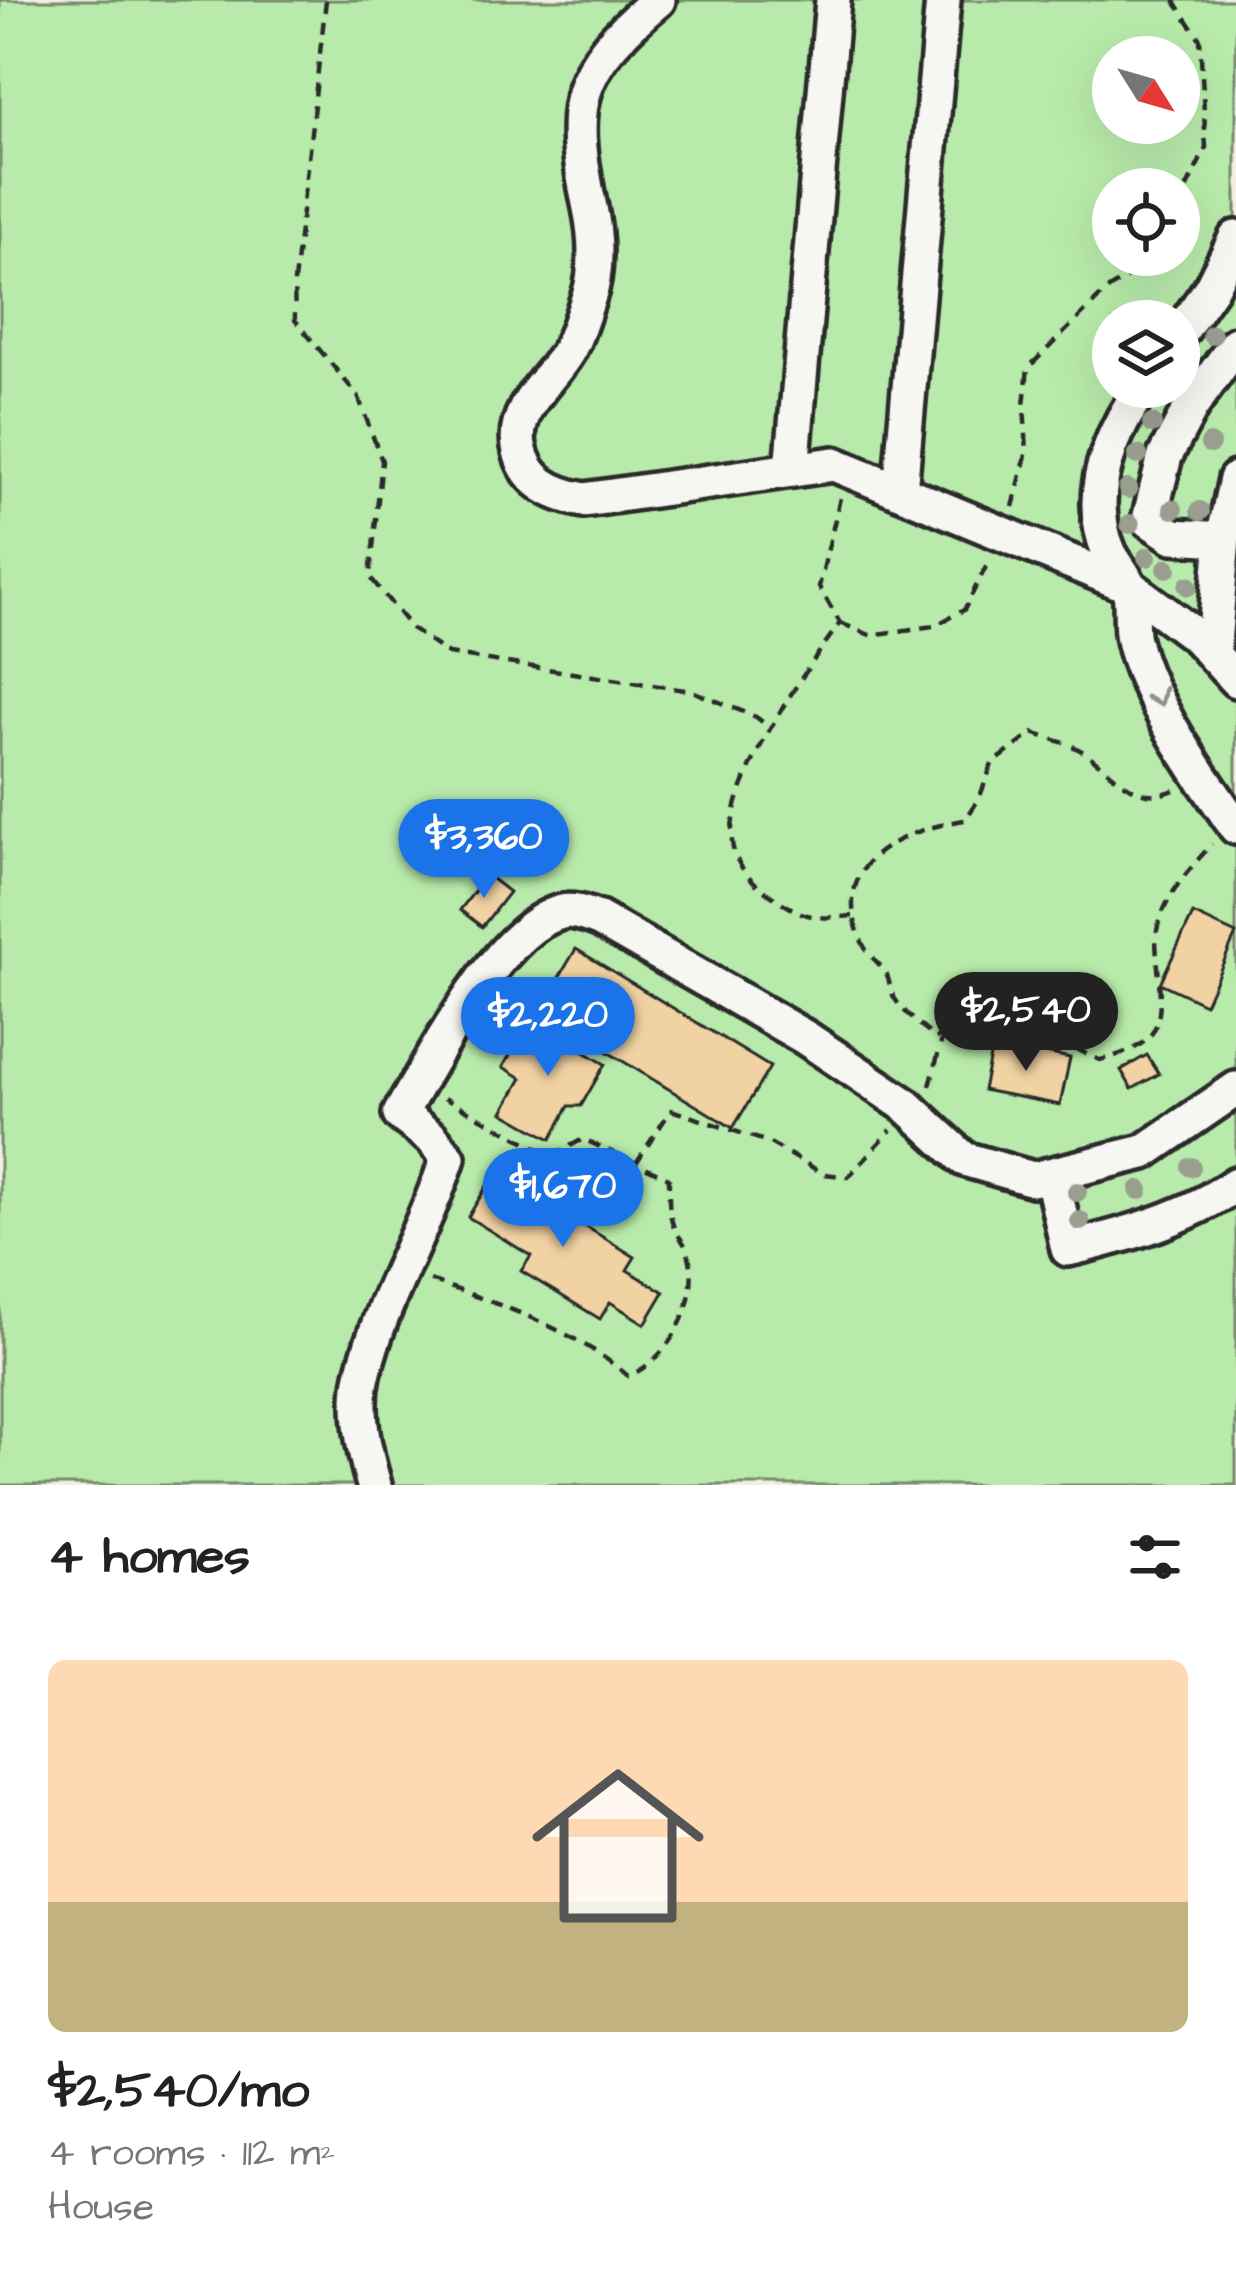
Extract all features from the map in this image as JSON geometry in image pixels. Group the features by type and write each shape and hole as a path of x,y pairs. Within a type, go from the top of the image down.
{"lane":[{"path":"658,0 592,67 576,121 595,233 591,290 568,351 531,397 518,443 530,474 553,494 584,500 834,464 1129,586 1197,637 1225,667"},
{"path":"793,470 833,0"},
{"path":"901,491 943,0"},
{"path":"1200,304 1236,238"},
{"path":"1223,539 1173,536 1149,520 1165,456 1236,344"},
{"path":"1128,408 1106,455 1097,506 1108,550 1129,586 1133,641 1161,706 1200,776 1235,825"},
{"path":"1225,667 1223,539 1236,479"},
{"path":"374,1485 362,1444 362,1378 448,1158 432,1138 400,1114 449,1029 519,934 545,917 568,910 599,919 806,1038 907,1106 964,1159 1034,1179 1144,1152 1236,1089"},
{"path":"1052,1177 1068,1249 1132,1233 1212,1201 1236,1184"}],"path":[{"path":"326,0 294,282 295,320 358,396 382,461 370,577 412,629 448,654 692,691 769,727"},
{"path":"1174,0 1200,39 1206,148 1196,168"},
{"path":"847,469 819,586 840,622 870,635 934,626 964,610 1004,534 1027,451 1028,368 1106,291 1129,276"},
{"path":"840,622 769,727 732,825 734,849 743,870 762,889 814,920 853,916"},
{"path":"1200,776 1168,794 1137,793 1076,746 1033,733 992,764 965,820 894,840 876,854 853,884 853,916 865,949 887,975 891,994 935,1038 1013,1023 1045,1032 1100,1060 1147,1042 1160,1024 1156,934 1167,903 1193,864 1235,825"},
{"path":"929,1091 942,1036"},
{"path":"402,1270 534,1318 598,1350 628,1376 646,1370 664,1350 683,1316 691,1282 688,1251 669,1208 669,1178 583,1139 552,1156 418,1084"},
{"path":"636,1163 670,1109 768,1142 824,1174 848,1177 898,1123"}],"green space":[{"path":"0,0 1236,0 1236,1485 0,1485"}],"building":[{"path":"487,875 509,892 482,927 460,910"},
{"path":"1193,914 1236,934 1205,1004 1160,983"},
{"path":"576,949 770,1067 733,1128 555,1020 559,1014 543,1004"},
{"path":"530,1020 605,1064 581,1106 569,1106 551,1139 503,1112 522,1078 503,1067"},
{"path":"993,1042 1070,1058 1060,1105 983,1090"},
{"path":"1147,1055 1159,1074 1132,1089 1121,1070"},
{"path":"504,1158 538,1179 521,1207 550,1225 559,1210 635,1257 627,1270 664,1292 645,1324 610,1302 600,1319 521,1271 531,1256 468,1217"}]}
